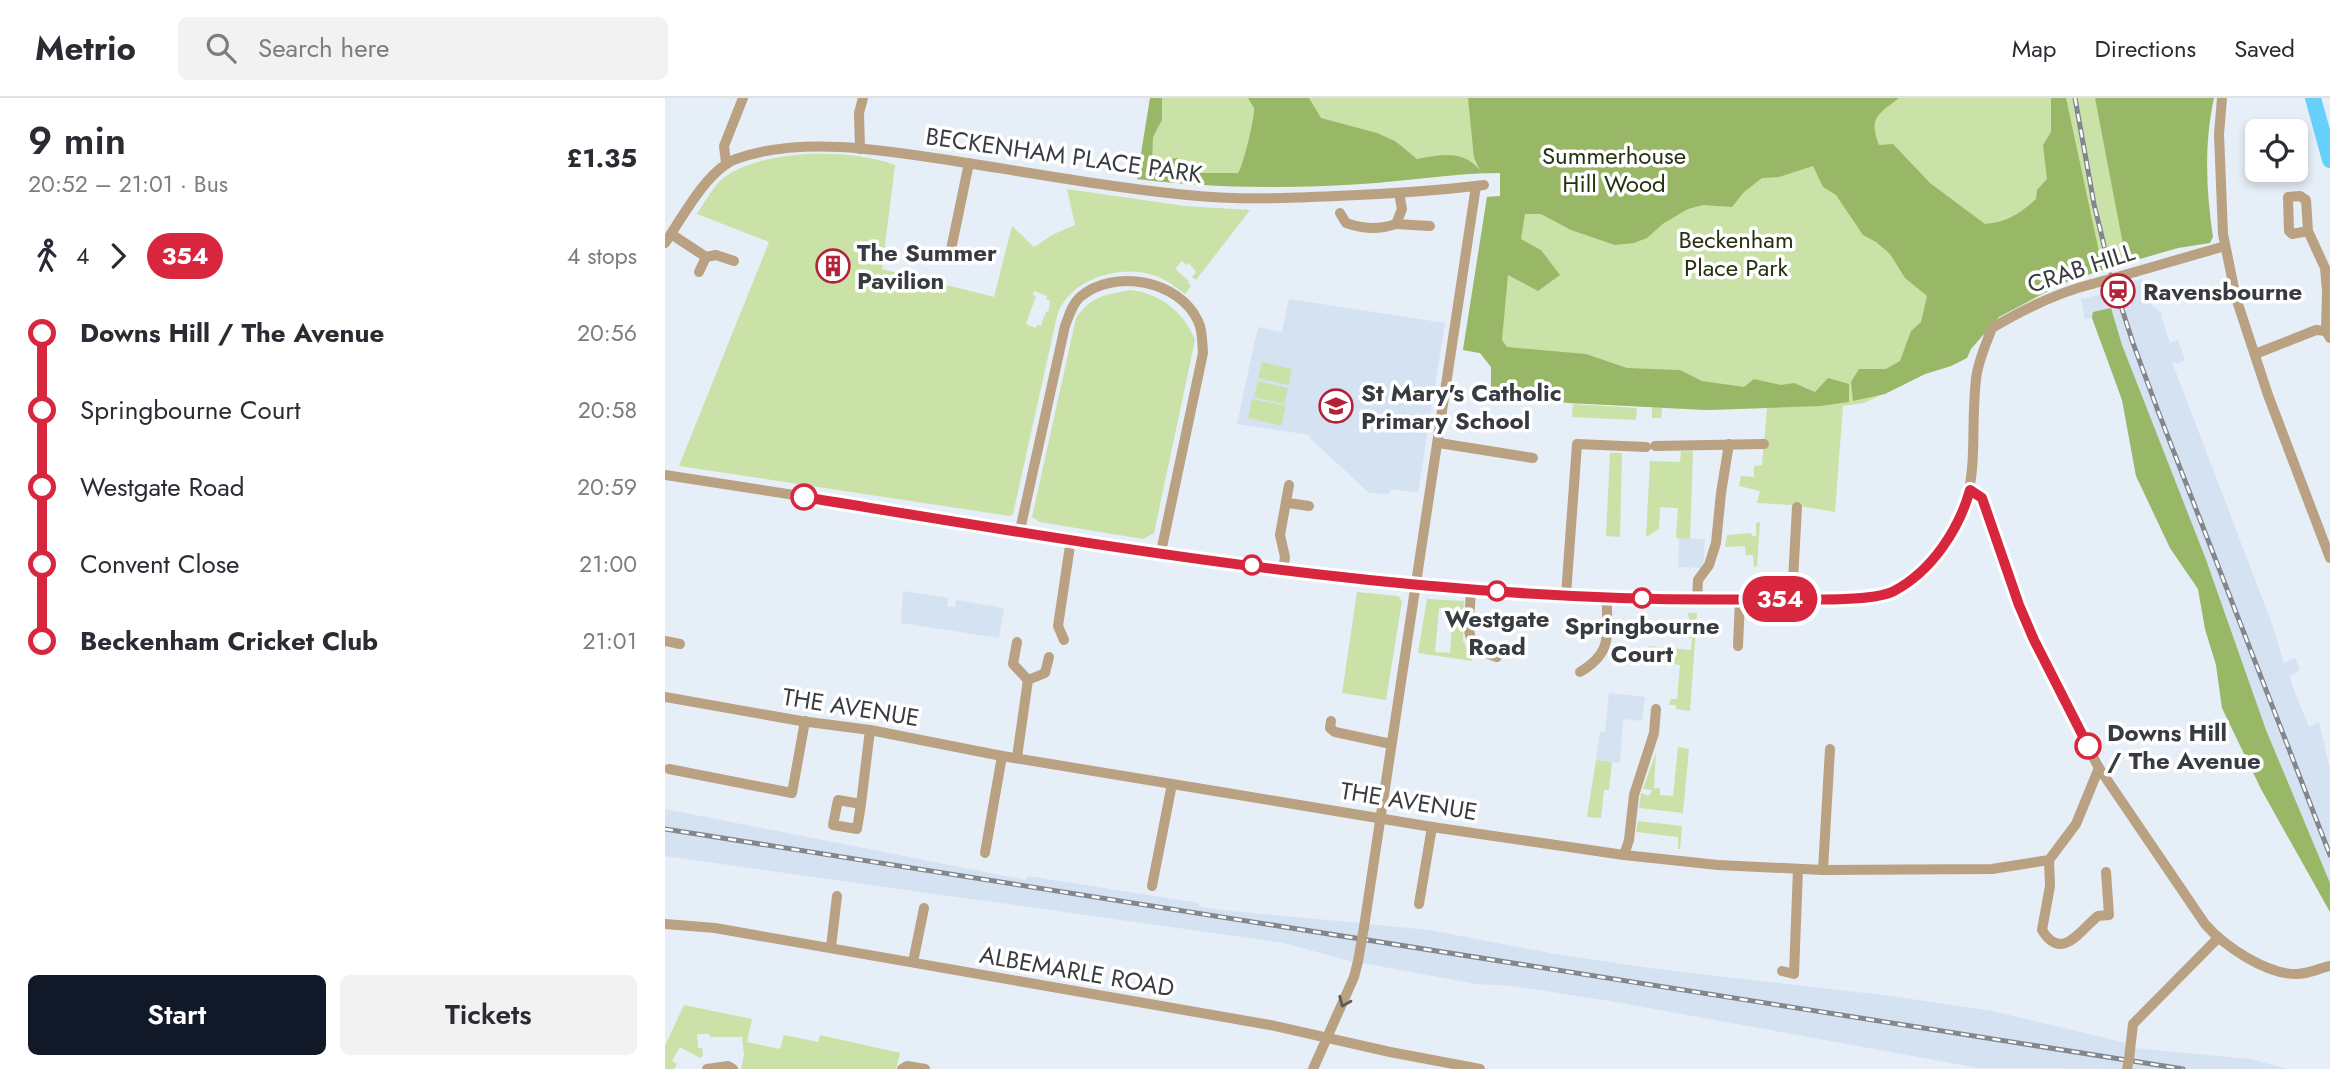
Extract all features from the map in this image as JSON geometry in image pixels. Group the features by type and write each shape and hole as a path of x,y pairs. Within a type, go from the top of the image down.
{"street":[{"path":"734,261 716,255 706,257 668,239 708,182 726,163 724,146 743,98"},
{"path":"860,149 859,113 863,98"},
{"path":"2222,98 2218,134 2225,246 2236,298 2272,406 2329,552"},
{"name":"BECKENHAM PLACE PARK","path":"726,163 780,148 860,149 1198,196 1251,199 1399,193 1480,185 1439,443"},
{"path":"949,258 969,163"},
{"path":"1396,224 1402,209 1399,193"},
{"path":"1340,213 1346,223 1363,228 1382,228 1396,224 1430,226"},
{"path":"2255,354 2316,330 2328,334 2325,268 2308,231"},
{"name":"CRAB HILL","path":"665,475 1071,539 1415,586 1697,600 1861,597 1894,591 1911,578 1940,551 1962,517 1970,490 1974,450 1976,377 1992,328 2044,300 2225,246"},
{"path":"699,272 706,257"},
{"path":"1020,530 1065,326 1071,310 1080,298 1099,287 1122,281 1142,282 1170,291 1197,319 1202,331 1203,353 1161,552"},
{"path":"1313,1069 1359,961 1439,443 1533,458"},
{"path":"1566,595 1577,444 1651,447 1764,444"},
{"path":"1697,600 1698,580 1710,565 1716,543 1729,444"},
{"path":"1283,570 1285,557 1280,535 1288,503 1289,485"},
{"path":"1970,490 1982,498 2034,640 2099,768 2198,913 2218,939 2258,965 2296,974 2330,966"},
{"path":"1288,503 1309,506"},
{"path":"1793,599 1797,506"},
{"path":"1064,640 1058,626 1071,539"},
{"path":"1471,590 1470,638 1474,646 1482,652 1497,657"},
{"path":"1580,672 1594,664 1605,649 1607,597"},
{"path":"1738,646 1740,600"},
{"path":"665,641 680,644"},
{"path":"1017,642 1013,664 1028,680"},
{"path":"1028,680 1045,673 1049,657"},
{"path":"1017,757 1028,680"},
{"name":"THE AVENUE","path":"665,697 1432,827 1624,855 1718,865 1823,870 1992,869 2049,860"},
{"path":"1624,855 1629,841 1635,795 1654,733 1656,709"},
{"path":"1331,721 1330,728 1335,732 1391,744"},
{"path":"669,769 792,793 805,722"},
{"path":"861,804 870,730"},
{"path":"1823,870 1830,749"},
{"path":"985,853 1002,756"},
{"path":"2099,768 2076,824 2049,860 2050,886 2042,930 2050,941 2060,944 2076,939 2098,916 2109,915 2106,872"},
{"path":"1152,886 1172,784"},
{"path":"1419,904 1432,827"},
{"path":"1782,971 1794,974 1798,869"},
{"path":"831,947 837,896"},
{"path":"913,962 924,908"},
{"name":"ALBEMARLE ROAD","path":"665,924 715,928 831,947 1270,1025 1480,1069"},
{"path":"2128,1064 2133,1024 2218,939"},
{"path":"707,1069 728,1066 733,1069"},
{"path":"902,1069 907,1066 925,1069"}],"shaded area":[{"path":"2142,279 2152,306 2162,313 2170,343 2178,340 2185,360 2178,364 2172,362 2272,624 2284,663 2295,658 2300,670 2290,676 2292,685 2309,727 2319,722 2330,769 2330,912 2261,789 2222,708 2216,665 2205,629 2198,589 2170,548 2136,476 2116,380 2092,318 2085,319 2081,299 2106,293 2112,286"},
{"name":"St Mary's Catholic Primary School","path":"1289,299 1445,323 1418,493 1392,489 1388,494 1369,493 1310,438 1310,435 1237,424 1258,327 1282,332"},
{"path":"1679,538 1705,539 1703,568 1678,567"},
{"path":"903,591 948,598 947,606 955,607 956,600 1004,608 999,638 901,623"},
{"path":"1609,693 1645,697 1642,721 1623,719 1620,763 1596,760 1600,731 1605,732"},
{"path":"665,809 1026,880 1028,876 1199,903 1199,907 1360,923 1353,962 1284,943 665,856"},
{"path":"1368,924 1429,930 1555,954 1649,968 1891,996 1992,1011 2127,1043 2123,1069 1979,1068 1610,1001 1512,986 1477,984 1362,963"},
{"path":"2133,1048 2250,1059 2288,1069 2129,1069"}],"green space":[{"name":"Beckenham Place Park","path":"1150,98 2204,98 2130,256 2070,272 2025,289 1951,366 1925,374 1864,403 1843,406 1835,512 1793,505 1757,503 1760,491 1739,486 1741,476 1754,477 1754,466 1762,465 1767,408 1662,408 1661,418 1652,418 1652,407 1569,403 1491,393 1491,367 1480,353 1463,350 1487,197 1500,196 1500,173 1304,187 1221,186 1137,179"},
{"name":"Summerhouse Hill Wood","path":"1150,98 1162,98 1162,120 1153,137 1152,163 1157,165 1177,158 1186,165 1190,173 1238,173 1246,152 1254,113 1248,98 1309,98 1321,118 1377,133 1395,141 1417,159 1458,156 1473,163 1480,170 1474,158 1468,98 1899,98 1877,117 1875,128 1879,145 1893,144 1930,183 1985,224 2013,216 2036,199 2037,190 2047,179 2043,145 2051,132 2051,98 2066,98 2103,270 2063,283 1999,317 1971,349 1967,358 1925,374 1885,394 1853,401 1851,382 1859,369 1886,369 1900,361 1911,331 1921,322 1927,296 1905,278 1890,254 1863,235 1836,195 1823,187 1813,166 1779,177 1762,178 1744,192 1732,207 1703,205 1688,209 1664,223 1647,238 1634,243 1615,245 1571,230 1541,214 1525,214 1521,239 1541,250 1560,275 1538,291 1508,275 1502,340 1507,347 1586,354 1627,368 1680,370 1702,381 1744,387 1754,379 1781,385 1794,383 1815,392 1828,378 1849,384 1849,402 1820,406 1707,410 1569,403 1491,393 1491,367 1480,353 1463,350 1487,197 1500,196 1500,173 1304,187 1221,186 1137,179"},
{"path":"2095,98 2214,98 2207,150 2213,237 2210,243 2178,248 2133,261 2126,260"},
{"path":"852,155 895,165 882,269 994,297 1012,226 1034,247 1075,225 1067,189 1185,206 1250,210 1196,280 1192,277 1196,272 1189,263 1187,265 1182,261 1175,269 1191,286 1185,294 1157,276 1125,272 1096,278 1083,284 1063,303 1057,316 1013,514 1010,516 679,466 769,242 697,214 719,182 738,169 772,158","holes":["1034,291 1047,296 1046,299 1050,301 1049,310 1045,313 1041,326 1037,325 1036,328 1026,324 1036,296 1033,295"]},
{"path":"1130,290 1151,295 1170,306 1184,321 1195,340 1154,533 1143,539 1040,522 1032,517 1076,318 1093,301"},
{"path":"2111,308 2122,345 2205,557 2266,730 2330,883 2330,912 2261,789 2222,708 2216,665 2205,629 2198,589 2170,548 2136,476 2122,400 2092,318 2093,312"},
{"path":"1262,362 1292,369 1289,385 1258,378"},
{"path":"1258,381 1288,388 1284,404 1254,397"},
{"path":"1252,399 1286,406 1281,426 1248,418"},
{"path":"1573,404 1637,408 1636,420 1572,417"},
{"path":"1681,451 1693,451 1690,539 1676,538 1678,508 1660,507 1659,529 1646,537 1650,461 1680,462"},
{"path":"1610,453 1622,453 1620,537 1606,536"},
{"path":"1760,522 1757,566 1754,567 1753,555 1746,555 1745,546 1725,547 1727,535 1751,533 1756,536 1756,523"},
{"path":"1357,592 1398,596 1402,601 1386,700 1342,693"},
{"path":"1427,599 1464,601 1463,641 1473,657 1472,661 1418,653","holes":["1439,608 1453,609 1450,653 1435,652"]},
{"path":"1688,613 1697,613 1690,711 1669,705 1671,699 1677,699 1680,665 1648,662 1649,646 1691,650 1692,638 1685,637 1686,630 1691,630"},
{"path":"1678,747 1689,749 1683,813 1639,808 1641,793 1649,796 1652,790 1643,789 1656,752 1654,788 1660,788 1660,795 1673,796"},
{"path":"1596,760 1612,762 1609,790 1604,790 1601,818 1587,817"},
{"path":"1638,821 1682,826 1680,849 1678,837 1636,832"},
{"path":"684,1005 752,1019 747,1042 780,1049 784,1035 818,1042 820,1035 900,1053 896,1069 741,1069 744,1055 742,1037 710,1037 709,1034 697,1034 698,1048 702,1048 703,1055 700,1058 680,1047 672,1061 677,1064 674,1069 665,1069 665,1046"}],"waterway":[{"path":"2313,98 2330,160"}],"railway":[{"path":"2075,98 2094,204 2109,266"},
{"path":"2111,275 2158,411 2330,855"},
{"path":"665,829 2183,1069"}],"bus line":[{"name":"354","path":"804,497 1325,577 1471,590 1704,600 1861,597 1894,591 1940,551 1962,517 1970,490 1982,498 2019,605 2053,682 2088,746"}],"place":[{"name":"The Summer Pavilion","path":"833,266"},
{"name":"Ravensbourne","path":"2118,291"},
{"name":"St Mary's Catholic Primary School","path":"1336,406"},
{"name":"Westgate Road","path":"1497,591"},
{"name":"Springbourne Court","path":"1642,598"},
{"name":"Downs Hill / The Avenue","path":"2088,746"}]}
